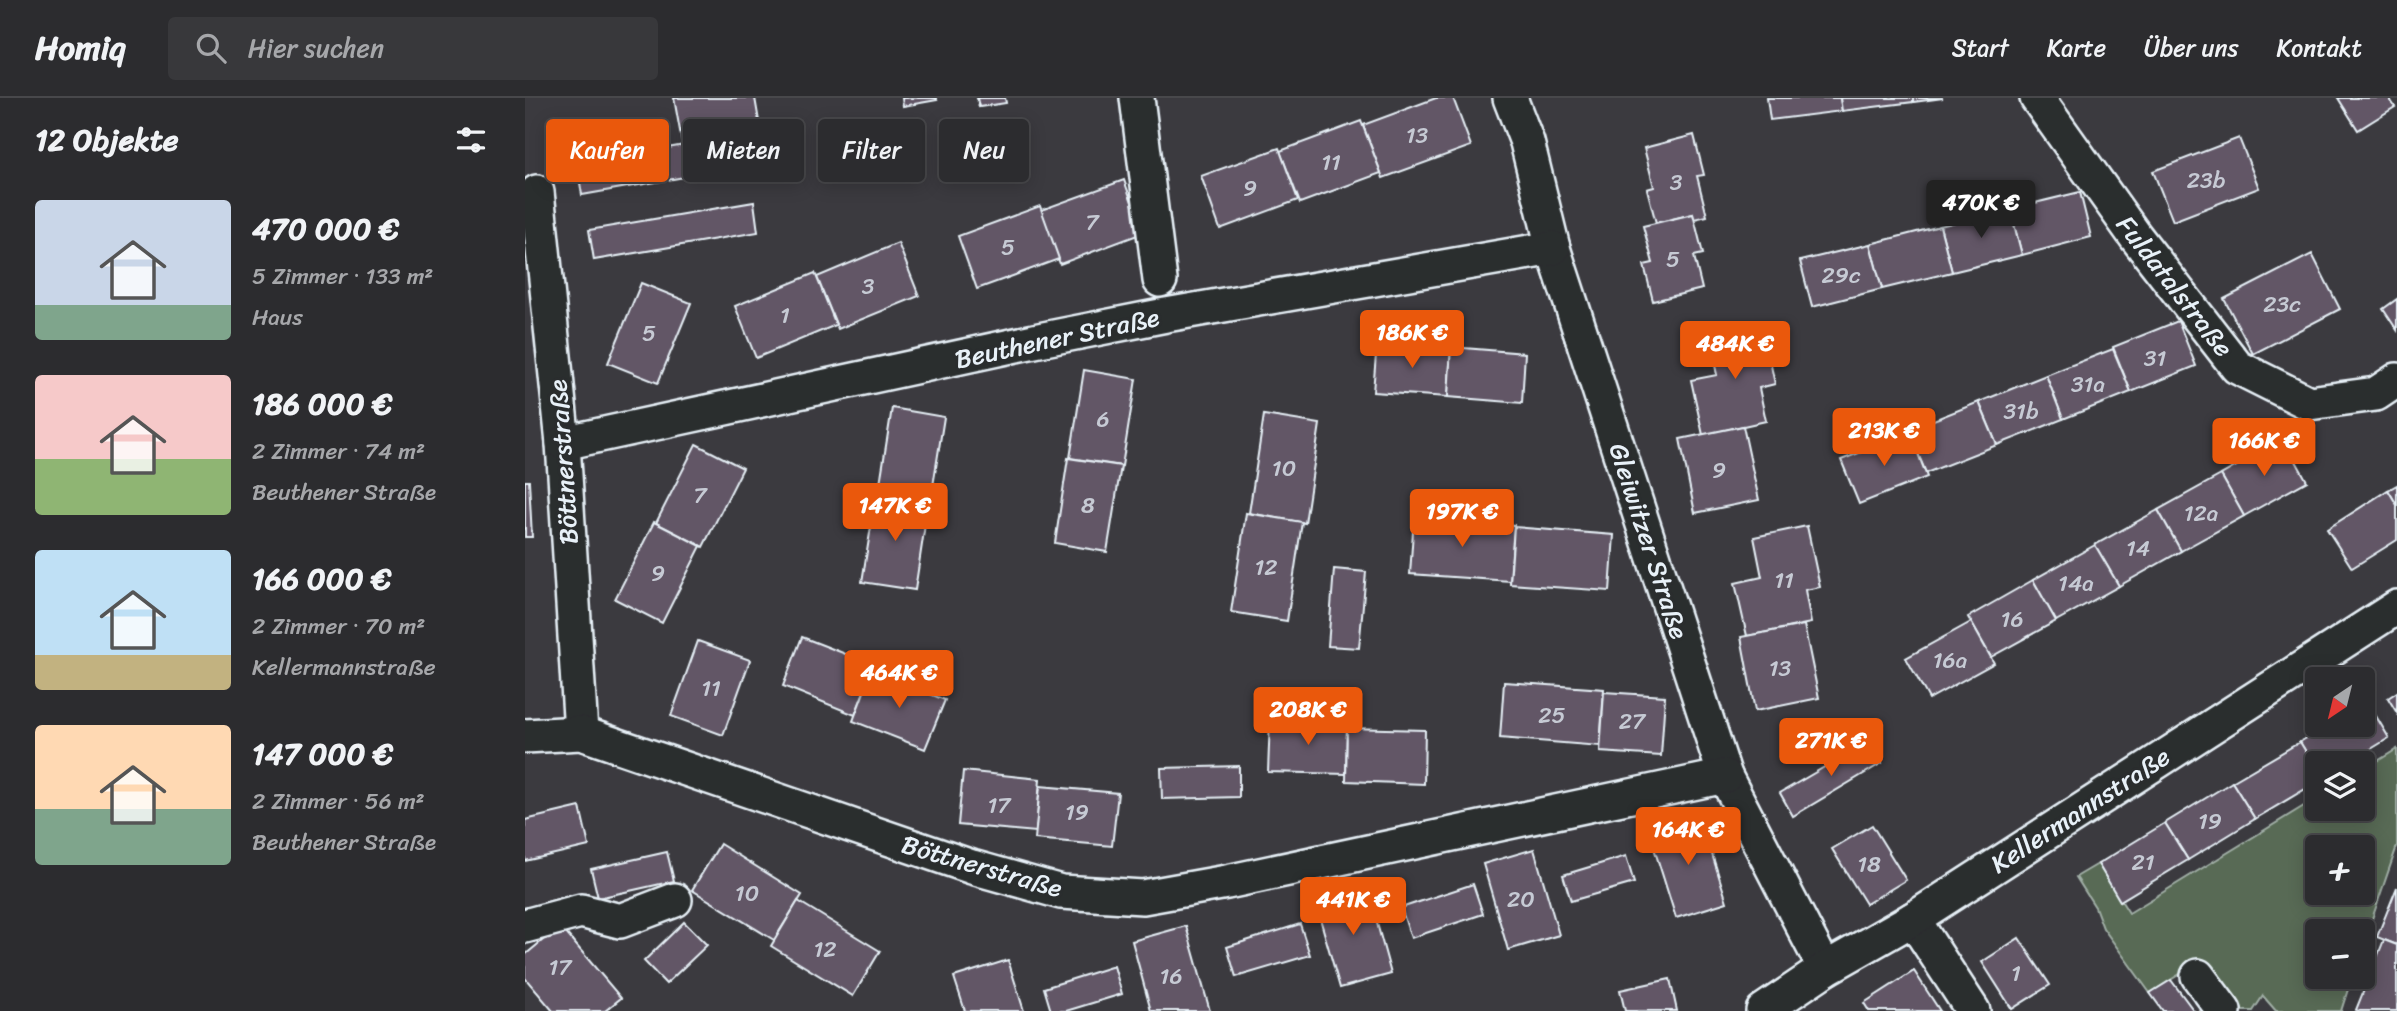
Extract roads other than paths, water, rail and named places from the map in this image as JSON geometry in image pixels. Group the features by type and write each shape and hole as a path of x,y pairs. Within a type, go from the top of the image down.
{"street":[{"path":"1137,98 1160,280"},
{"name":"Gleiwitzer Straße","path":"1510,98 1527,142 1553,248 1725,776 1825,969"},
{"name":"Fuldatalstraße","path":"2037,98 2136,237 2237,367 2309,403 2376,394 2397,380"},
{"name":"Böttnerstraße","path":"537,192 563,443 581,733"},
{"name":"Beuthener Straße","path":"563,443 1039,340 1553,248"},
{"name":"Kellermannstraße","path":"1763,1011 1825,969 1913,919 2396,608"},
{"name":"Böttnerstraße","path":"525,736 581,733 972,867 1061,892 1143,897 1227,882 1725,776"},
{"path":"525,926 580,911 619,922 675,900"},
{"path":"1913,919 1973,1011"},
{"path":"2198,976 2224,1011"}]}
